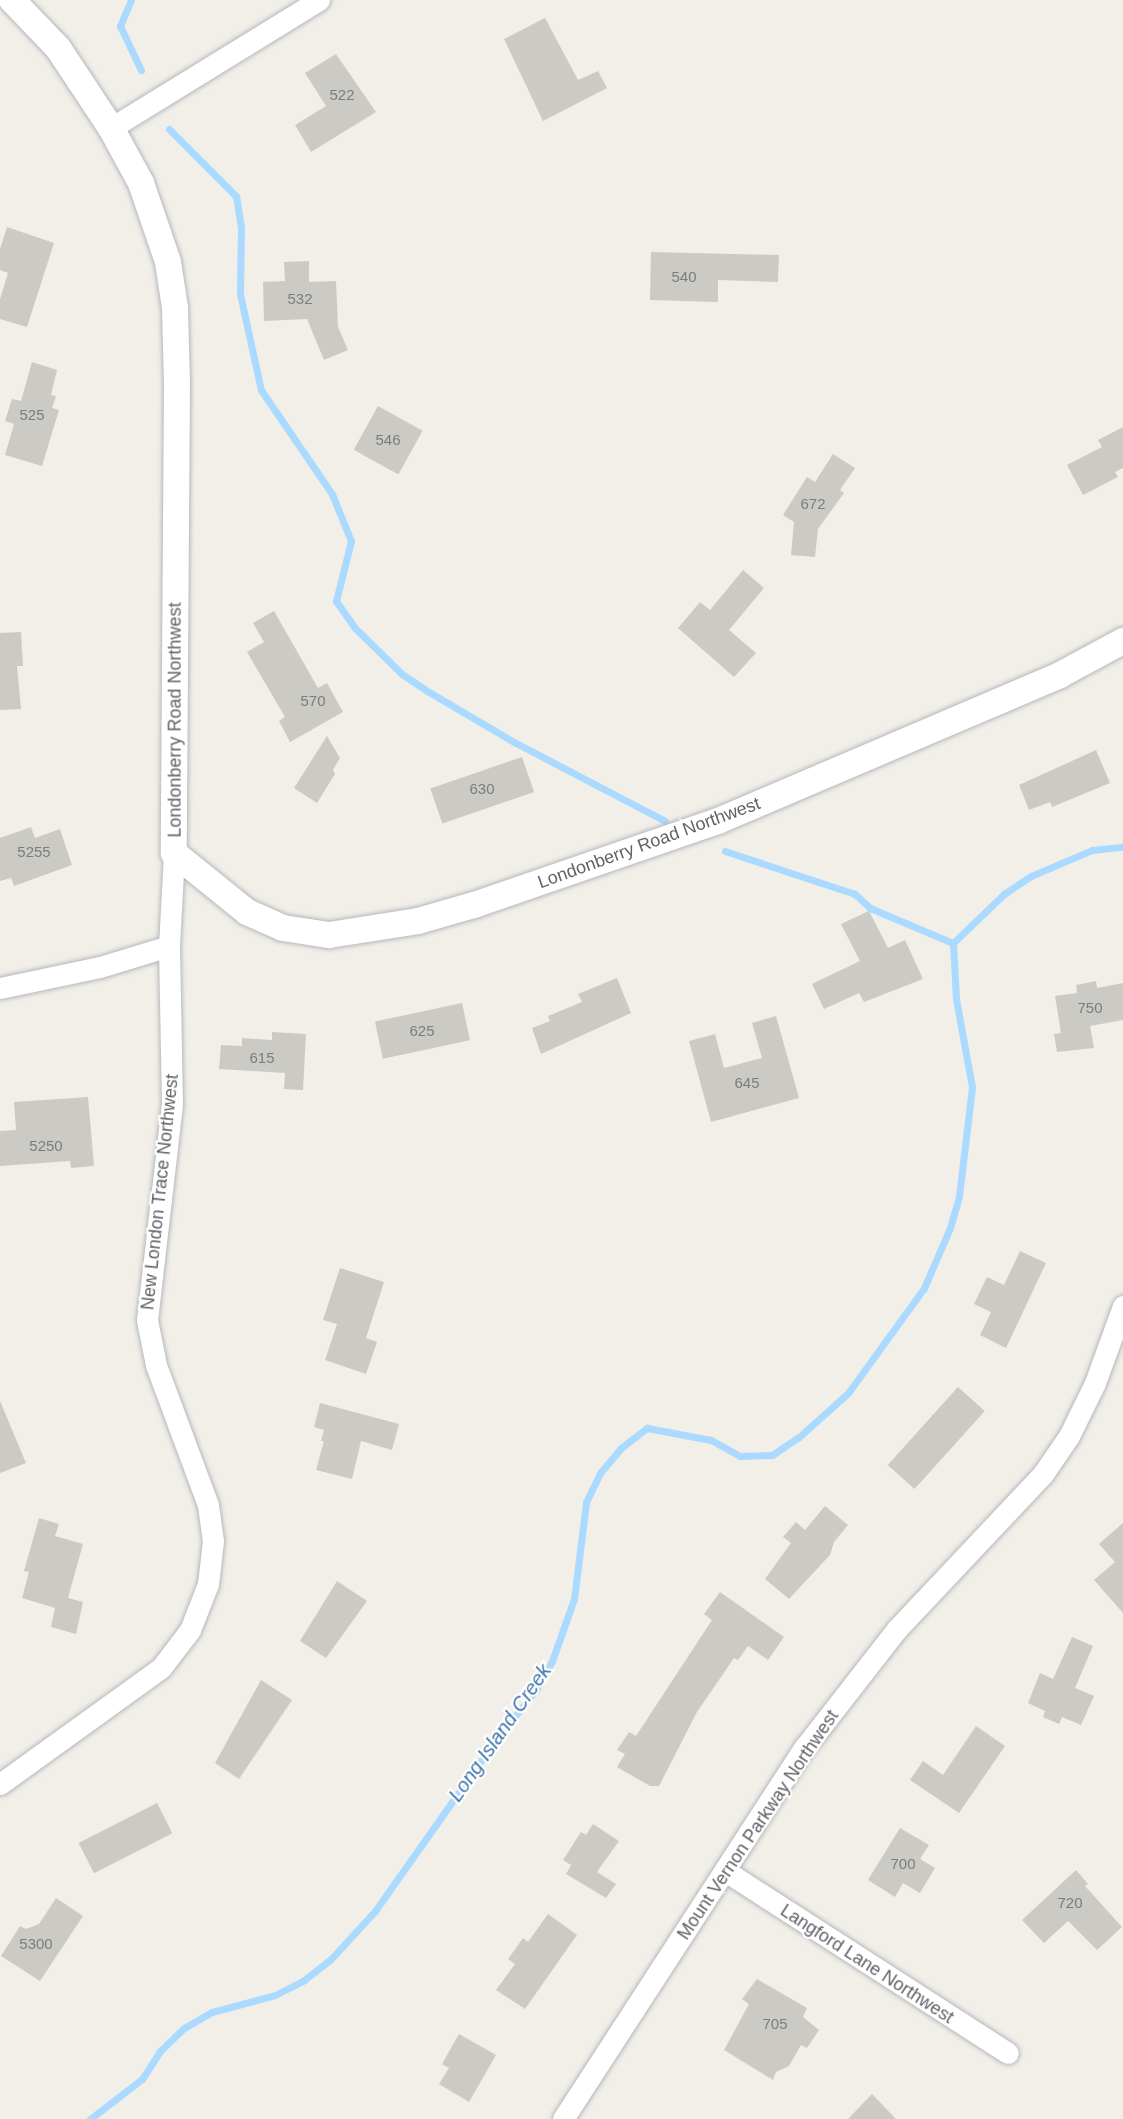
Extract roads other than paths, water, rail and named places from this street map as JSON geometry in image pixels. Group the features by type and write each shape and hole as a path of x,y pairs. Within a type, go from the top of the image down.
{"street":[{"name":"Londonberry Road Northwest","path":"12,0 58,48 111,128 156,219 175,308 174,853 247,912 284,928 329,936 418,921 601,864 718,821 1060,675 1123,641"},
{"path":"111,128 319,0"},
{"name":"New London Trace Northwest","path":"0,1784 161,1668 190,1630 208,1584 213,1541 208,1505 156,1365 147,1320 172,1104 170,946 174,853"},
{"path":"0,988 100,967 170,946"},
{"name":"Mount Vernon Parkway Northwest","path":"563,2119 727,1872 805,1748 896,1630 1043,1474 1069,1436 1089,1393 1123,1306"},
{"name":"Langford Lane Northwest","path":"727,1872 1008,2053"}],"waterway":[{"path":"131,0 120,26 141,70"},
{"path":"169,129 236,196 241,228 240,294 261,390 332,494 351,541 336,601 355,628 402,674 429,692 514,742 665,821"},
{"name":"Long Island Creek","path":"90,2119 142,2079 160,2051 184,2028 212,2012 275,1995 304,1980 330,1960 375,1911 495,1741 536,1690 552,1661 574,1599 586,1502 600,1473 621,1448 647,1428 711,1440 740,1456 772,1455 799,1437 848,1393 924,1288 950,1228 959,1196 972,1087 956,999 953,943 1004,894 1031,876 1092,850 1123,847"},
{"path":"725,851 855,894 870,908 953,943"}]}
